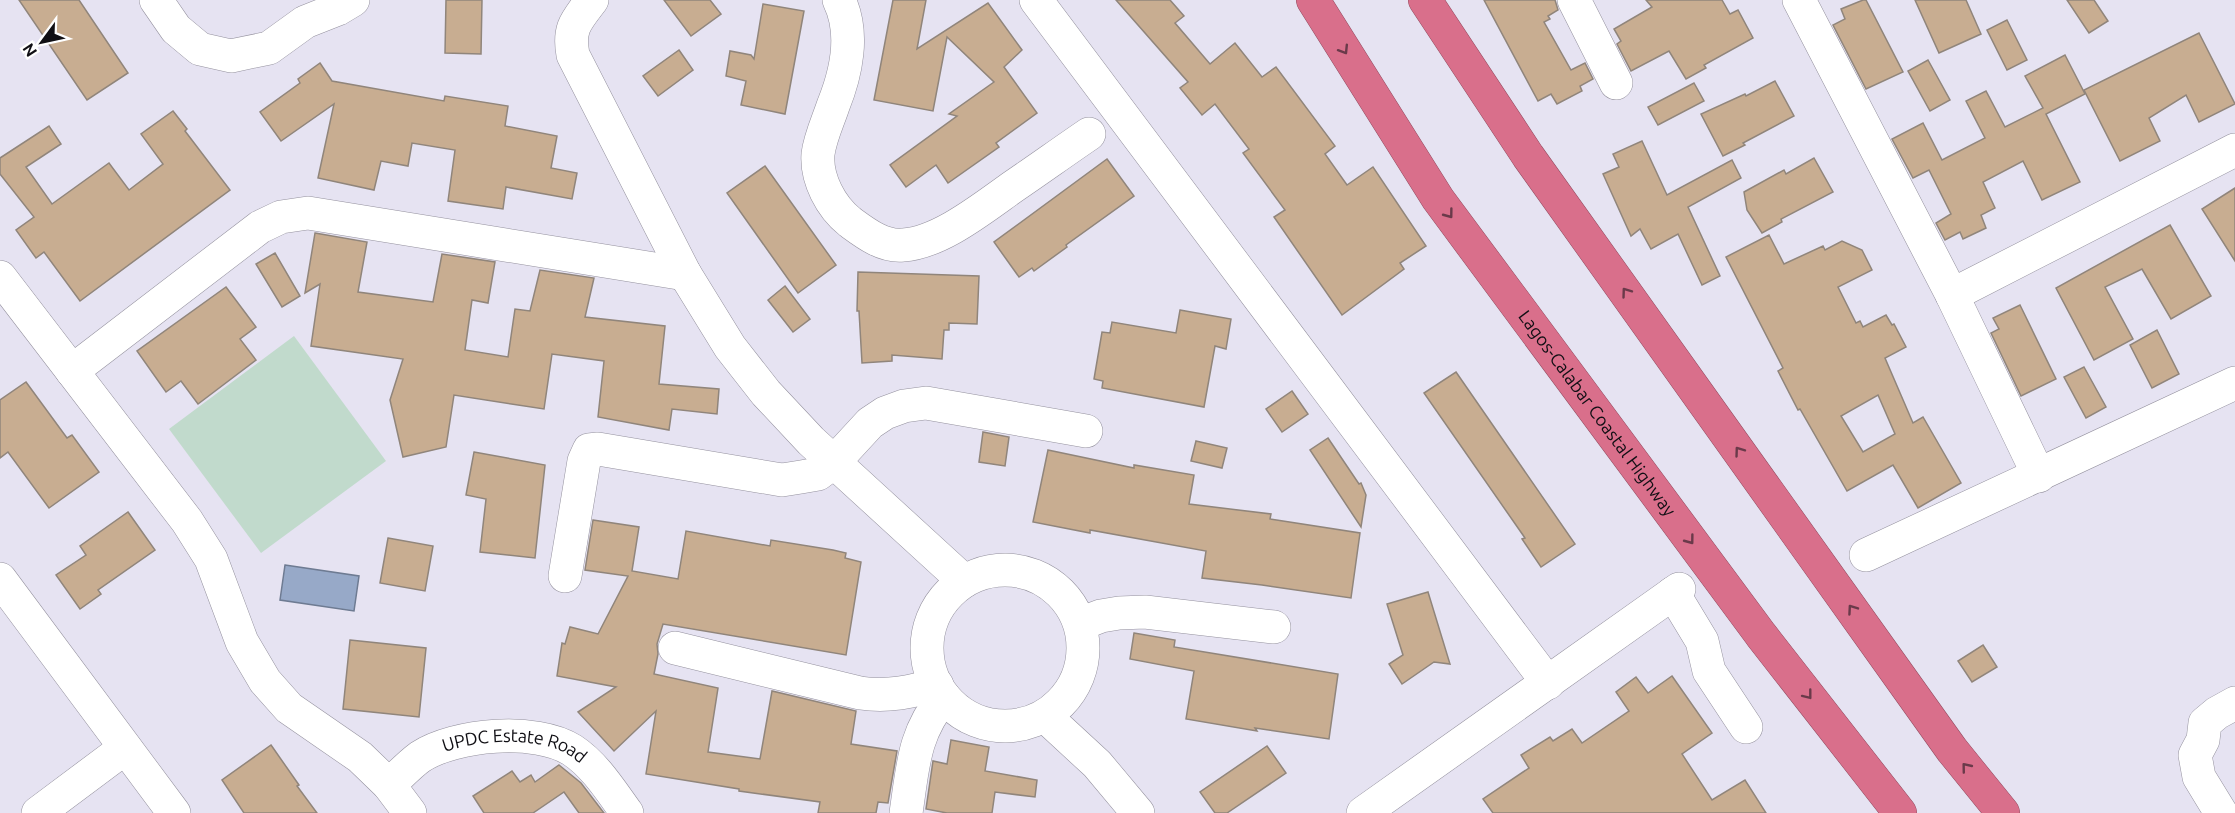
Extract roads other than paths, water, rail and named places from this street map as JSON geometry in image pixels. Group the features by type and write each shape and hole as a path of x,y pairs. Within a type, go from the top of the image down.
{"highway":[{"name":"Lagos-Calabar Coastal Highway","path":"1313,0 1438,200 1761,635 1900,813"},
{"path":"1425,0 1528,156 1953,750 2003,813"}],"street":[{"path":"156,0 176,29 200,49 231,56 268,48 305,22 338,9 353,0"},
{"path":"592,0 575,24 570,38 573,55 686,274 729,346 766,393 811,441 964,581"},
{"path":"839,0 846,25 847,54 838,93 818,155 820,175 828,197 844,217 863,232 883,243 901,246 921,242 939,234 978,211 1089,134"},
{"path":"1036,0 1548,683"},
{"path":"1435,0 1452,40"},
{"path":"1574,0 1616,83"},
{"path":"1799,0 1952,295 2039,476"},
{"path":"1952,295 2235,150"},
{"path":"72,371 260,227 281,217 308,213 686,274"},
{"path":"0,277 188,521 212,559 242,642 264,681 289,708 360,757 389,785 410,813"},
{"path":"1866,555 2235,383"},
{"path":"565,576 584,461 589,450 598,449 782,480 818,474 834,462 870,423 885,413 904,406 926,403 1086,431"},
{"path":"1017,570 1047,582 1067,600 1080,624 1084,652 1079,675 1066,699 1046,716 1020,726 993,726 964,715 941,691 931,674 927,646 932,619 944,599 964,581 990,571 1017,570"},
{"path":"0,579 174,813"},
{"path":"1363,813 1676,591 1702,640 1709,671 1746,727"},
{"path":"1080,624 1101,616 1145,612 1274,627"},
{"path":"675,648 860,693 883,696 941,691"},
{"path":"906,813 917,744 941,691"},
{"path":"2221,813 2199,777 2195,755 2203,740 2205,723 2235,703"},
{"path":"1046,716 1097,764 1138,813"},
{"name":"UPDC Estate Road","path":"389,785 421,757 458,741 497,736 542,738 572,750 599,775 627,813"},
{"path":"38,813 125,748"}],"water":[{"path":"285,565 359,576 354,611 280,600"}]}
